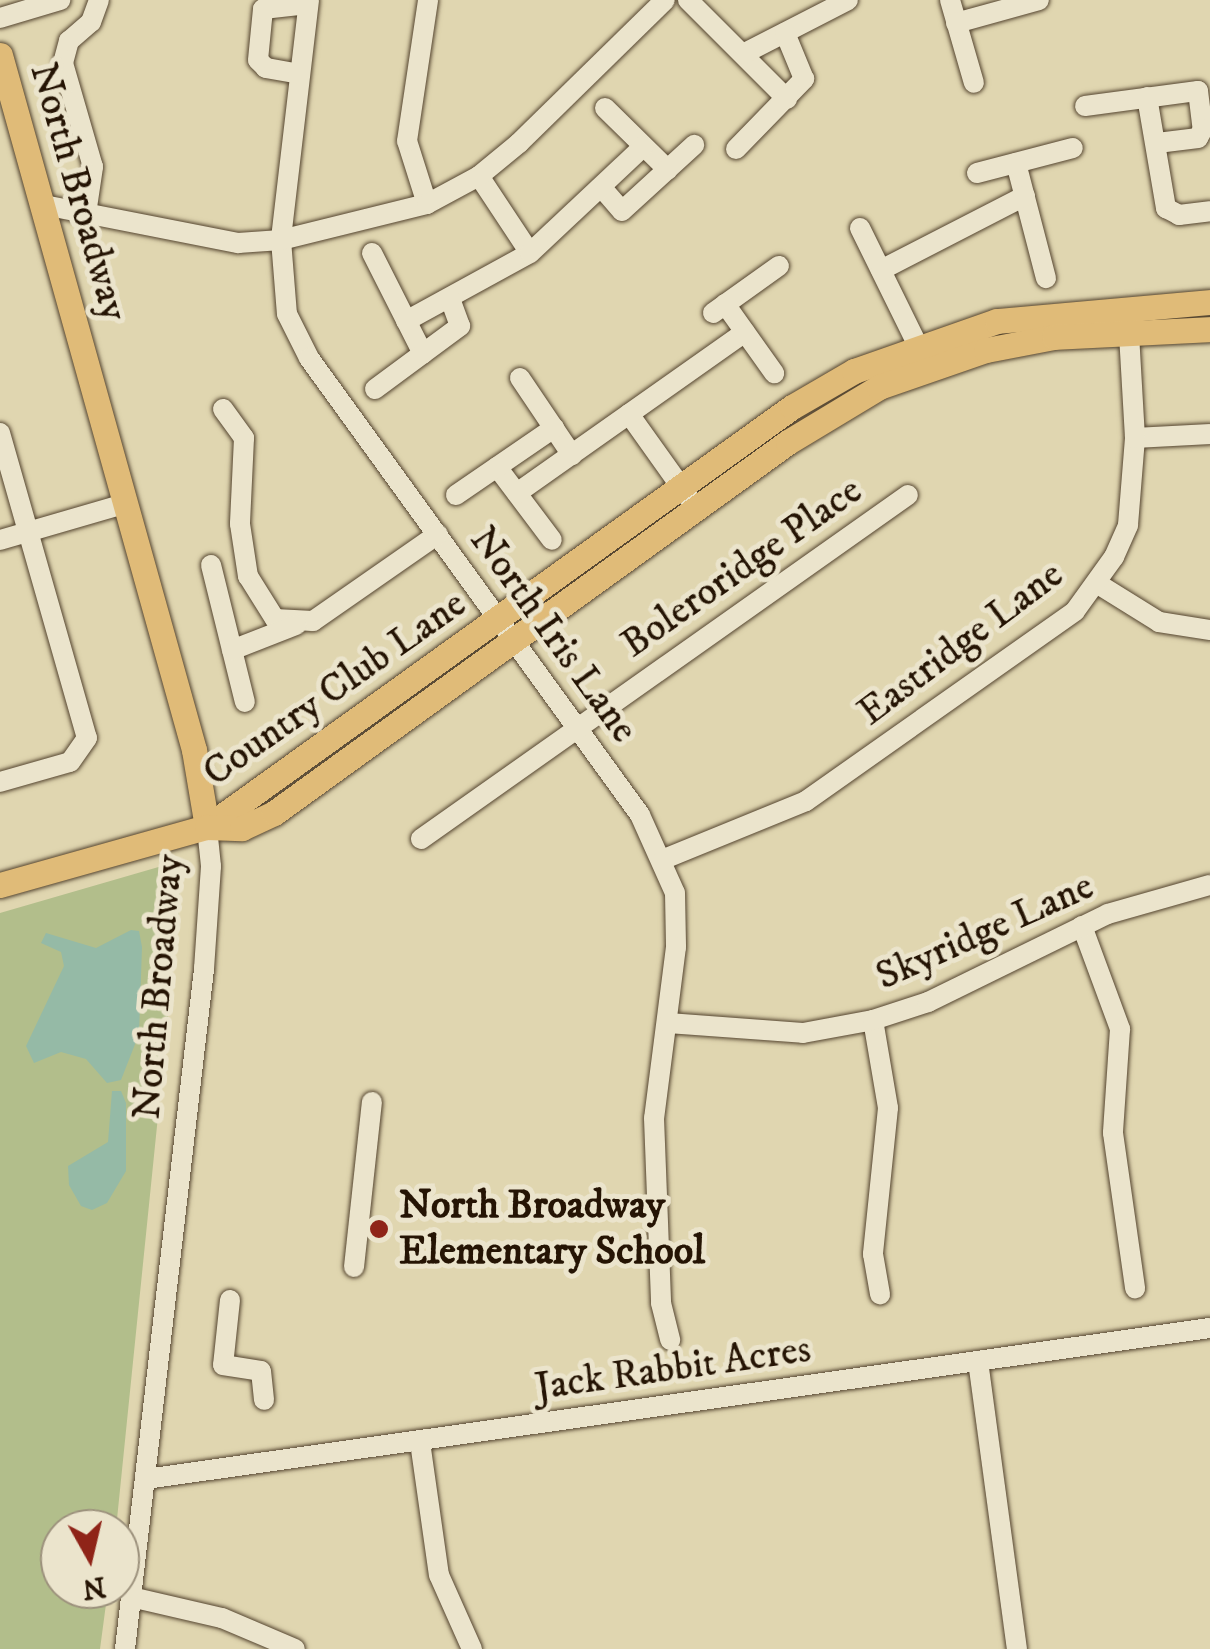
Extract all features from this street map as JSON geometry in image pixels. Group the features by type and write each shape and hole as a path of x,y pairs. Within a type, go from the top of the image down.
{"main road":[{"name":"North Broadway","path":"0,55 194,750 207,827"},
{"name":"Country Club Lane","path":"1128,319 1210,302"},
{"name":"Country Club Lane","path":"0,885 207,827 242,828 274,812 507,631 680,486 792,407 923,356 996,322 1128,319 1210,328"},
{"name":"Country Club Lane","path":"507,631 923,356"}],"street":[{"path":"0,18 60,0"},
{"path":"86,214 93,167 64,64 69,41 91,22 99,0"},
{"path":"427,204 407,141 428,0"},
{"path":"44,206 238,243 281,240 427,204 479,176 664,0"},
{"path":"688,0 787,99"},
{"path":"743,54 848,0"},
{"path":"950,0 974,83"},
{"path":"956,23 1005,5 1038,0"},
{"path":"300,74 266,68 258,60 263,9 308,2"},
{"name":"North Iris Lane","path":"308,2 281,240 287,314 309,358 577,728 664,858 677,913 668,1023 654,1118 661,1303 670,1340"},
{"path":"736,149 804,79 785,33"},
{"path":"1085,106 1198,91 1203,128 1198,138 1157,143"},
{"path":"1147,98 1166,208 1179,215 1210,211"},
{"path":"605,108 668,170"},
{"path":"602,188 622,211 694,145"},
{"path":"406,321 530,253 643,147"},
{"path":"978,173 1073,148"},
{"path":"1016,162 1046,278"},
{"path":"479,176 530,253"},
{"path":"881,270 1024,196"},
{"path":"860,228 923,356"},
{"path":"372,253 423,354"},
{"path":"774,374 745,332 719,308 779,266"},
{"path":"375,389 460,326 450,298"},
{"name":"Eastridge Lane","path":"664,858 806,801 1075,611 1098,584 1128,525 1135,438 1128,319"},
{"path":"517,494 745,332"},
{"path":"520,378 572,455"},
{"path":"223,408 246,451 240,524 248,576 261,605 296,625"},
{"path":"630,414 696,509"},
{"path":"456,495 554,428"},
{"path":"0,433 87,738 70,762 0,782"},
{"path":"1135,438 1210,434"},
{"path":"497,467 552,540"},
{"name":"Boleroridge Place","path":"422,839 908,494"},
{"path":"0,540 124,504"},
{"path":"232,650 313,622 438,534"},
{"path":"211,565 245,702"},
{"path":"1098,584 1159,622 1210,630"},
{"name":"North Broadway","path":"140,1527 204,969 211,866 207,827"},
{"name":"Skyridge Lane","path":"668,1023 803,1033 873,1020 928,1002 1082,926 1168,893 1210,885"},
{"path":"1082,926 1120,1029 1114,1134 1135,1288"},
{"path":"873,1020 888,1108 873,1254 880,1294"},
{"path":"354,1267 372,1102"},
{"path":"230,1300 223,1365 261,1371 264,1400"},
{"name":"Jack Rabbit Acres","path":"146,1480 1210,1328"},
{"path":"978,1360 1017,1649"},
{"path":"420,1442 439,1575 472,1649"},
{"path":"140,1599 222,1618 294,1649"},
{"name":"North Broadway","path":"124,1649 129,1609"}],"shaded area":[{"path":"162,866 178,876 180,900 118,1509 40,1509 40,1609 105,1609 100,1649 0,1649 0,913"},
{"path":"131,930 139,931 142,947 139,1034 121,1080 107,1083 86,1059 61,1052 34,1063 26,1046 64,966 61,952 41,943 46,933 96,948"},
{"path":"112,1091 121,1091 126,1103 126,1171 107,1203 92,1210 81,1206 69,1185 68,1166 108,1142"}],"place":[{"name":"North Broadway Elementary School","path":"379,1229"}]}
